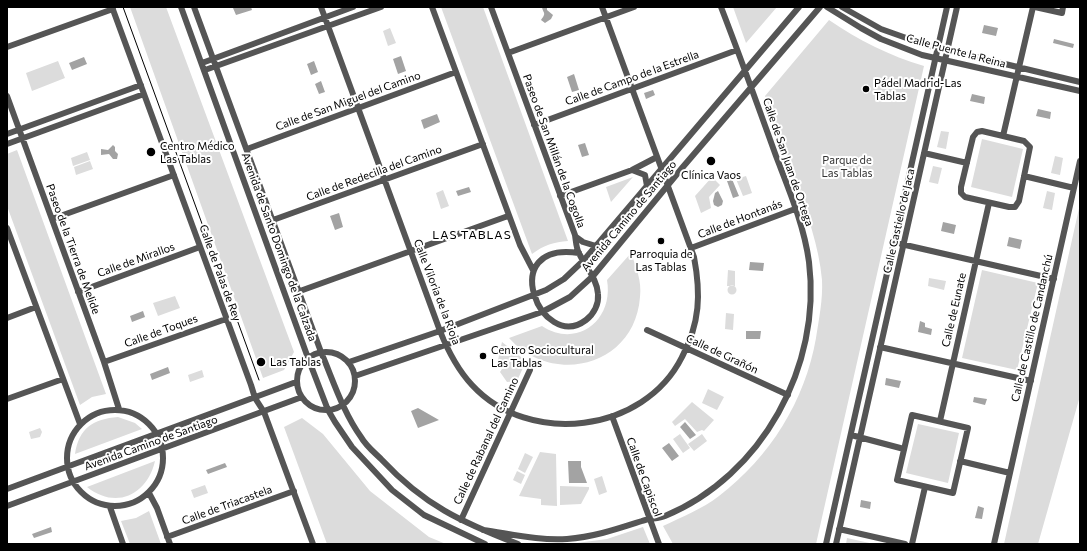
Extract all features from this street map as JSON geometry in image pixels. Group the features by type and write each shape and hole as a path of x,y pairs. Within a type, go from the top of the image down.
{"street":[{"name":"Avenida de Santo Domingo de la Calzada","path":"181,7 328,410 352,447 392,490 424,515 485,544"},
{"name":"Avenida de Santo Domingo de la Calzada","path":"194,7 300,291 321,352 343,405 361,438 402,481 433,505 461,520 518,544"},
{"name":"Calle Viloria de la Rioja","path":"321,7 446,346 461,372 473,386 488,399 511,412 538,422 556,424 584,423 612,416 630,409 654,392 674,370 686,348 695,325 699,286 691,248 602,7"},
{"path":"202,63 353,7"},
{"path":"205,70 381,7"},
{"path":"432,7 508,216 524,255 533,270"},
{"name":"Paseo de San Millán de la Cogolla","path":"491,7 575,235 579,253"},
{"path":"508,53 634,7"},
{"name":"Calle de San Juan de Ortega","path":"483,530 550,539 568,539 607,533 649,518 662,518 703,495 738,467 766,433 788,395 804,349 808,326 810,300 809,261 795,209 722,7"},
{"name":"Avenida Camino de Santiago","path":"349,362 440,331 536,295 564,279 584,260 799,7"},
{"name":"Avenida Camino de Santiago","path":"355,376 446,346 520,318 542,312 570,297 593,276 820,7"},
{"name":"Calle Puente la Reina","path":"827,7 861,28 901,48 936,58 1080,91"},
{"name":"Calle Puente la Reina","path":"842,7 881,29 938,48 1080,82"},
{"name":"Calle Castiello de Jaca","path":"826,544 947,7"},
{"name":"Calle Castiello de Jaca","path":"836,544 957,7"},
{"name":"Calle Puente la Reina","path":"1003,136 1034,7 1062,13 1063,7"},
{"path":"7,47 112,8"},
{"name":"Calle de Palas de Rey","path":"112,8 226,319 256,398 264,412 313,544"},
{"name":"Calle de Campo de la Estrella","path":"534,125 737,50"},
{"name":"Calle de San Miguel del Camino","path":"247,149 456,72"},
{"path":"7,134 141,85"},
{"path":"7,144 144,94"},
{"name":"Paseo de la Tierra de Melide","path":"7,96 18,130 104,362 119,410"},
{"path":"982,131 1003,136 1024,141 1030,147 1018,201 1015,207 965,197 961,193 973,137 977,132 982,131"},
{"name":"Calle de Redecilla del Camino","path":"273,220 483,144"},
{"path":"924,153 967,163"},
{"path":"560,196 632,170 657,157"},
{"name":"Calle de Castillo de Candanchú","path":"994,544 1080,161"},
{"path":"632,170 640,172 644,175 647,186"},
{"path":"52,219 174,176"},
{"path":"1024,176 1074,188"},
{"name":"Calle de Eunate","path":"940,421 989,203"},
{"name":"Calle de Hontanás","path":"691,248 795,209"},
{"path":"300,291 508,216"},
{"path":"7,228 8,236 80,424"},
{"path":"575,235 579,241 596,246"},
{"path":"894,242 1054,279"},
{"name":"Calle de Mirallos","path":"78,292 200,247"},
{"path":"565,251 579,253 593,276 598,296 596,306 591,316 572,326 561,325 550,321 542,312 531,277 533,270 541,260 552,254 565,251"},
{"path":"7,318 36,307"},
{"name":"Calle de Toques","path":"104,362 226,319"},
{"name":"Calle de Grañón","path":"647,330 788,395"},
{"name":"Calle de Eunate","path":"880,347 1031,381"},
{"name":"Avenida de Santo Domingo de la Calzada","path":"296,382 299,368 308,358 321,352 336,354 349,362"},
{"path":"296,382 302,397 309,404 318,409 328,410 343,405 351,397 355,387 355,376 349,362"},
{"name":"Calle de Rabanal del Camino","path":"461,520 530,370"},
{"path":"7,399 63,379"},
{"name":"Avenida Camino de Santiago","path":"7,489 296,382"},
{"name":"Avenida Camino de Santiago","path":"7,506 302,397"},
{"path":"105,410 119,410 137,416 151,426 156,434 163,461 157,484 150,493 131,504 110,507 89,499 73,482 68,466 67,454 69,443 80,424 92,415 105,410"},
{"path":"912,415 940,421 968,428 953,493 897,480 912,415"},
{"name":"Calle de Capiscol","path":"612,416 658,544"},
{"path":"851,436 904,449"},
{"path":"960,461 1010,473"},
{"path":"912,544 925,487"},
{"name":"Calle de Triacastela","path":"167,537 294,491"},
{"path":"150,493 170,544"},
{"path":"110,507 123,544"},
{"path":"839,529 905,544"}],"green space":[{"path":"130,7 166,7 294,352 284,370 263,378"},
{"path":"441,7 483,7 568,241 549,244 532,254"},
{"path":"733,7 777,7 746,43"},
{"name":"Parque de Las Tablas","path":"829,20 875,47 924,66 816,544 673,544 663,526 712,501 737,481 754,464 782,426 794,405 811,361 816,338 822,287 818,255 796,181 765,96"},
{"path":"390,28 396,43 388,46 383,31"},
{"path":"58,61 65,78 32,91 26,73"},
{"path":"941,131 949,132 946,149 937,147"},
{"path":"982,139 1023,149 1012,197 971,187"},
{"path":"17,150 106,394 92,397 80,405 7,206 7,154"},
{"path":"87,152 90,160 73,166 71,158"},
{"path":"1055,156 1063,158 1060,175 1051,173"},
{"path":"90,161 93,169 76,175 74,167"},
{"path":"933,166 942,168 938,184 929,182"},
{"path":"746,176 752,193 743,196 736,179"},
{"path":"633,177 611,202 606,187"},
{"path":"712,177 720,185 709,197 711,208 701,213 695,196"},
{"path":"443,190 449,206 441,209 436,193"},
{"path":"1047,191 1055,193 1052,210 1043,208"},
{"path":"1080,204 1080,396 1038,544 1004,544"},
{"path":"631,253 640,285 640,297 635,321 624,339 608,353 589,362 568,365 547,362 527,353 509,338 542,326 555,332 568,334 580,332 590,327 599,318 605,307 608,294 607,280"},
{"path":"728,270 735,271 735,286 727,286"},
{"path":"982,270 1038,283 1017,370 962,358"},
{"path":"929,278 946,281 944,290 928,286"},
{"path":"730,286 734,286 736,290 734,294 730,294 728,292 728,288"},
{"path":"175,296 180,308 158,316 153,303"},
{"path":"726,313 734,314 733,330 725,329"},
{"path":"502,342 526,361 517,381 507,382 500,372 504,366 498,360"},
{"path":"202,370 204,377 190,382 188,375"},
{"path":"708,389 724,397 717,410 702,403"},
{"path":"692,402 714,420 704,431 702,430 697,432 685,419 675,426 672,422"},
{"path":"118,417 135,423 142,429 75,454 80,438 89,426 101,420"},
{"path":"302,418 323,434 370,491 429,537 446,544 327,544 284,427"},
{"path":"918,424 959,433 948,483 906,473"},
{"path":"40,428 42,432 40,437 31,439 29,432"},
{"path":"680,434 690,448 683,453 673,439"},
{"path":"702,434 707,441 694,451 688,444"},
{"path":"540,452 556,454 557,506 541,505 541,499 519,496"},
{"path":"525,453 533,457 525,473 518,469"},
{"path":"155,461 151,473 145,483 138,490 129,495 119,498 109,497 98,494 87,487"},
{"path":"517,471 525,475 521,484 513,480"},
{"path":"602,476 607,492 599,495 594,479"},
{"path":"205,485 208,493 194,498 191,490"},
{"path":"560,486 589,487 589,489 581,504 560,505"},
{"path":"149,511 161,544 130,544 121,521 136,518"},
{"path":"643,527 650,544 569,544 607,539"},
{"path":"847,538 874,544 846,544"}],"shaded area":[{"path":"251,7 252,10 236,15 233,8"},
{"path":"542,7 547,7 547,10 553,15 551,19 545,23 541,20 544,14"},
{"path":"984,25 998,28 996,36 982,33"},
{"path":"1054,39 1074,44 1073,48 1053,43"},
{"path":"401,56 406,71 398,74 393,59"},
{"path":"84,57 87,64 72,70 69,63"},
{"path":"314,61 318,72 311,75 307,64"},
{"path":"574,74 579,90 572,92 567,77"},
{"path":"321,81 325,92 319,94 315,84"},
{"path":"653,90 655,95 646,99 644,93"},
{"path":"972,94 985,97 984,104 970,101"},
{"path":"1038,109 1051,112 1050,119 1036,116"},
{"path":"437,114 440,122 424,129 421,120"},
{"path":"585,143 589,155 582,157 578,145"},
{"path":"113,145 118,154 117,159 113,159 109,154 101,155 101,149 108,150"},
{"path":"732,179 739,196 733,198 727,181"},
{"path":"469,187 471,192 458,196 456,191"},
{"path":"718,191 723,201 722,205 718,207 714,205 713,201 715,193"},
{"path":"339,213 343,227 335,230 330,216"},
{"path":"943,222 956,225 954,234 941,231"},
{"path":"1009,237 1022,240 1020,249 1007,246"},
{"path":"750,262 764,263 763,271 749,270"},
{"path":"143,311 145,317 132,322 130,316"},
{"path":"920,321 925,323 925,327 932,329 931,335 918,332"},
{"path":"746,331 761,331 760,339 746,339"},
{"path":"168,367 170,373 152,380 150,374"},
{"path":"886,378 901,381 899,388 885,385"},
{"path":"974,397 987,399 985,405 973,402"},
{"path":"418,408 439,420 418,428 411,411"},
{"path":"685,422 696,435 690,439 680,427"},
{"path":"669,443 679,456 672,461 662,448"},
{"path":"568,461 581,461 581,467 587,483 569,483"},
{"path":"225,463 227,467 208,474 206,470"},
{"path":"861,500 871,502 870,509 860,507"},
{"path":"978,506 984,508 982,519 975,518"},
{"path":"51,527 52,532 34,538 32,534"}],"tram line":[{"path":"123,7 259,380"}],"place":[{"name":"Pádel Madrid-Las Tablas","path":"866,89"},
{"name":"Centro Médico Las Tablas","path":"151,152"},
{"name":"Clínica Vaos","path":"711,161"},
{"name":"Parroquia de Las Tablas","path":"661,241"},
{"name":"Centro Sociocultural Las Tablas","path":"483,356"},
{"name":"Las Tablas","path":"261,362"}],"district":[{"name":"LAS TABLAS","path":"472,235"}]}
